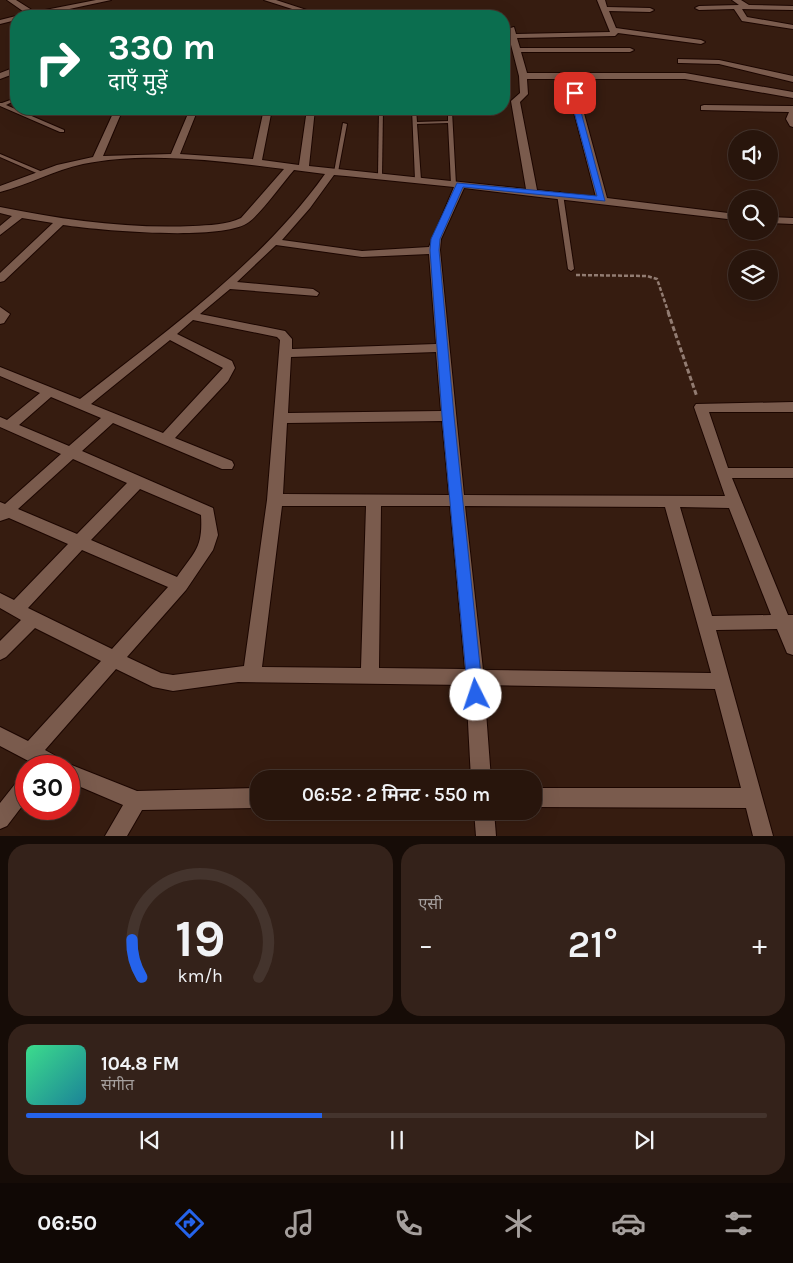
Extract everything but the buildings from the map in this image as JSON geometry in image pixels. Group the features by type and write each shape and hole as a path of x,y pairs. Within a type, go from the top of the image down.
{"street":[{"path":"11,0 24,10"},
{"path":"60,10 107,0"},
{"path":"268,0 301,10"},
{"path":"532,192 515,101 524,94 523,76 512,32 615,34 602,0"},
{"path":"736,4 744,19 793,27"},
{"path":"699,8 736,4 747,7 793,8"},
{"path":"605,9 650,10"},
{"path":"614,30 700,42"},
{"path":"516,50 630,50"},
{"path":"681,61 719,62 793,79"},
{"path":"523,76 685,76 793,95"},
{"path":"585,76 587,90 575,93 574,97 602,199"},
{"path":"704,108 793,111 791,119 793,124"},
{"path":"97,159 116,115"},
{"path":"174,156 191,115"},
{"path":"257,162 267,115"},
{"path":"304,168 310,115"},
{"path":"0,189 77,162 97,159 174,156 257,162 334,172 560,194 728,216"},
{"path":"0,210 59,223 116,229 235,225 245,220 292,166"},
{"path":"82,404 169,336 275,242 309,204 334,172"},
{"path":"457,184 439,230 434,250 456,502 475,678 480,770"},
{"path":"0,232 20,214"},
{"path":"778,220 793,221"},
{"path":"0,279 59,223"},
{"path":"275,242 362,254 434,250"},
{"path":"227,284 313,293"},
{"path":"0,311 4,314 0,320"},
{"path":"191,316 281,334 286,339 275,500 252,674"},
{"path":"166,438 223,378 229,368 227,364 169,336"},
{"path":"285,353 442,348"},
{"path":"0,371 166,438 227,465"},
{"path":"4,424 50,391"},
{"path":"793,407 701,408 723,473 788,622 793,648"},
{"path":"112,416 2,512 180,585"},
{"path":"280,418 448,416"},
{"path":"4,424 208,512 210,535 207,546 180,585 114,659 47,755"},
{"path":"723,473 793,474"},
{"path":"17,608 138,481"},
{"path":"275,500 736,502"},
{"path":"370,676 374,501"},
{"path":"671,503 706,622 763,836"},
{"path":"0,600 17,608 33,619 159,681 173,684 220,676 252,674 722,681"},
{"path":"0,652 33,619"},
{"path":"706,622 788,622"},
{"path":"0,736 33,755"},
{"path":"80,778 136,801 250,798"},
{"path":"542,798 754,798"},
{"path":"0,819 15,800"},
{"path":"115,836 136,801"},
{"path":"485,820 486,836"}],"lane":[{"path":"26,115 62,131"},
{"path":"380,176 381,115"},
{"path":"414,115 418,180"},
{"path":"450,115 457,184"},
{"path":"415,123 450,122"},
{"path":"334,172 345,124"},
{"path":"0,155 43,174"},
{"path":"560,194 571,269"}],"path":[{"path":"571,269 572,273 577,276 647,276 657,279 701,408"}],"route":[{"path":"476,695 448,416 434,250 439,230 460,185 602,199 574,97 575,93"}]}
